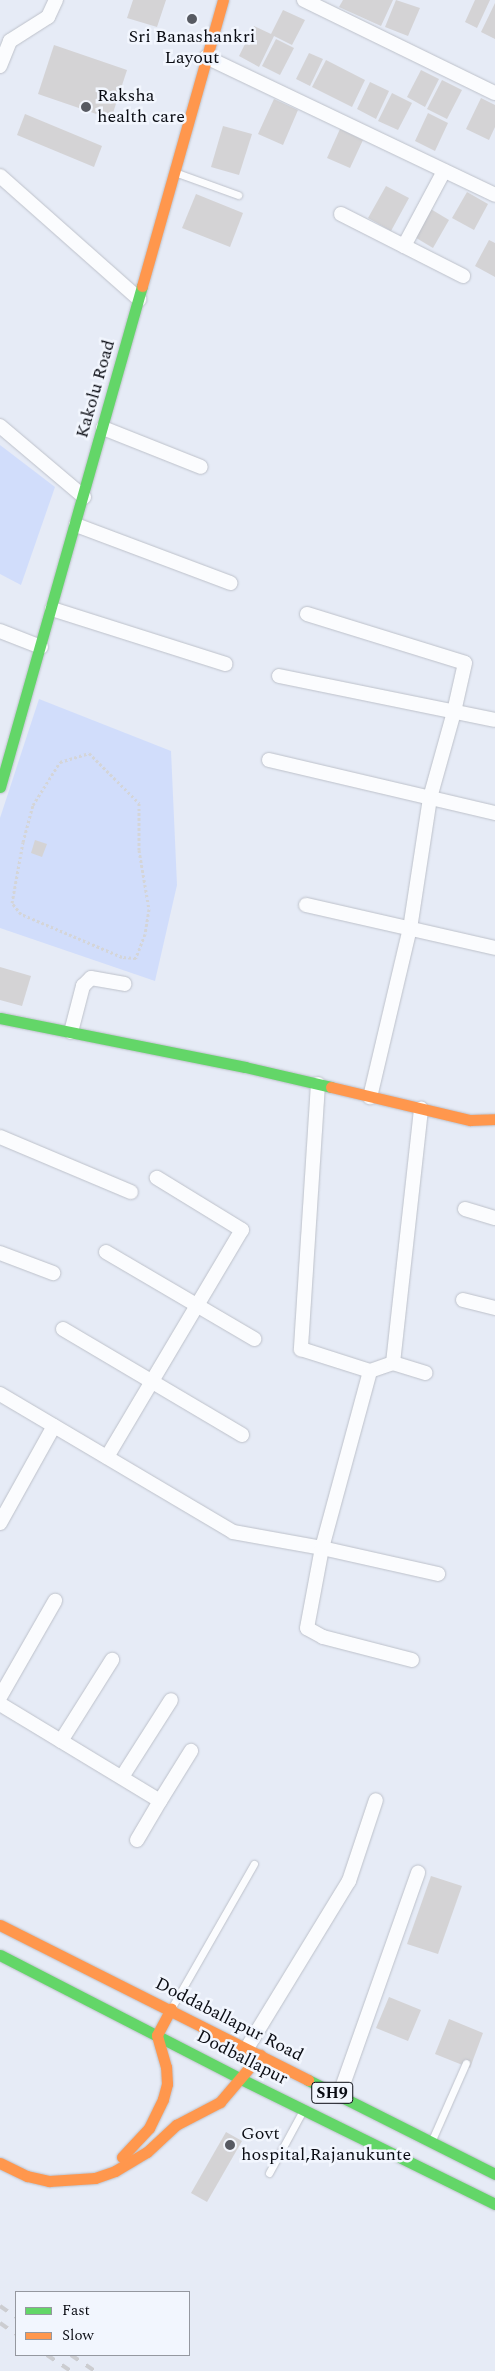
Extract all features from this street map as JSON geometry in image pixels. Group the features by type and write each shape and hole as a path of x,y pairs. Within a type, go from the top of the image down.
{"main road":[{"name":"Kakolu Road","path":"0,787 84,497 223,0"},
{"path":"0,1018 245,1067 470,1120 495,1119"},
{"name":"Doddaballapur Road","path":"0,1925 171,2009 495,2174"},
{"name":"Dodballapur","path":"0,1955 157,2034 241,2079 495,2204"},
{"path":"75,2179 109,2166 124,2155 137,2142 157,2114 167,2084 166,2067 157,2034 171,2009"},
{"path":"0,2163 16,2172 38,2179 95,2178 131,2163 176,2125 220,2102 260,2055"}],"street":[{"path":"0,66 10,41 48,17 56,0"},
{"path":"304,0 495,93"},
{"path":"206,57 495,194"},
{"path":"404,246 444,170"},
{"path":"0,176 139,299"},
{"path":"341,214 463,276"},
{"path":"0,426 84,497"},
{"path":"103,428 201,467"},
{"path":"76,525 230,584"},
{"path":"52,609 225,664"},
{"path":"307,614 465,663 454,712 430,798 410,928 370,1097"},
{"path":"0,631 40,647"},
{"path":"279,676 495,720"},
{"path":"269,760 495,813"},
{"path":"306,905 495,948"},
{"path":"71,1032 82,986 91,978 124,984"},
{"path":"318,1084 301,1349 370,1371 393,1363 426,1373"},
{"path":"393,1363 421,1109"},
{"path":"0,1137 130,1192"},
{"path":"107,1457 242,1230 156,1178"},
{"path":"465,1210 495,1218"},
{"path":"106,1252 254,1339"},
{"path":"0,1253 53,1273"},
{"path":"463,1300 495,1308"},
{"path":"63,1328 242,1435"},
{"path":"370,1371 322,1548 307,1628 323,1637 412,1660"},
{"path":"0,1394 233,1532 322,1548 438,1574"},
{"path":"0,1523 54,1426"},
{"path":"0,1697 55,1601"},
{"path":"61,1741 112,1660"},
{"path":"122,1777 171,1700"},
{"path":"0,1704 160,1801"},
{"path":"137,1840 191,1751"},
{"path":"247,2048 349,1881 376,1800"},
{"path":"339,2096 418,1873"}],"lane":[{"path":"174,172 238,195"},
{"path":"171,2009 254,1864"},
{"path":"431,2142 466,2063"},
{"path":"269,2173 303,2110"}],"path":[{"path":"89,753 139,803 139,850 149,909 146,934 136,958 122,956 21,914 12,903 23,842 33,805 60,762 89,753"}],"shaded area":[{"path":"0,445 55,487 21,585 0,574"},
{"path":"39,699 171,751 177,885 155,981 0,928 0,818"}],"building":[{"path":"133,0 166,0 157,27 127,18"},
{"path":"343,0 393,0 381,26 339,7"},
{"path":"396,0 420,8 408,36 385,27"},
{"path":"475,0 490,0 477,28 465,22"},
{"path":"495,3 495,39 481,32"},
{"path":"283,10 305,20 292,45 274,36 259,67 239,56 254,26 271,34"},
{"path":"276,39 294,48 280,75 262,66"},
{"path":"54,45 127,70 111,119 38,94"},
{"path":"309,53 323,59 310,86 296,79"},
{"path":"326,60 365,80 352,107 312,87"},
{"path":"421,70 439,79 425,107 407,97"},
{"path":"442,80 462,90 447,119 427,109"},
{"path":"370,82 389,91 376,119 357,109"},
{"path":"392,93 412,103 398,130 378,121"},
{"path":"481,98 495,105 495,127 489,140 466,129"},
{"path":"274,99 298,110 283,145 258,134"},
{"path":"428,113 448,123 435,151 415,141"},
{"path":"25,114 102,146 94,167 17,135"},
{"path":"223,126 252,134 239,175 211,167"},
{"path":"340,129 363,140 350,168 327,158"},
{"path":"386,186 409,198 391,231 368,218"},
{"path":"467,192 488,204 474,230 452,218"},
{"path":"196,194 243,213 230,247 182,228"},
{"path":"429,208 449,220 433,248 413,236"},
{"path":"489,240 495,243 495,277 475,266"},
{"path":"35,840 47,844 42,857 31,853"},
{"path":"0,967 31,976 22,1006 0,1000"},
{"path":"431,1876 462,1886 438,1954 407,1944"},
{"path":"389,1997 421,2010 408,2041 376,2028"},
{"path":"449,2019 483,2033 470,2068 435,2054"},
{"path":"226,2132 242,2141 207,2202 191,2193"}],"railway":[{"path":"0,2306 15,2316"},
{"path":"0,2323 15,2333"},
{"path":"48,2356 71,2371"},
{"path":"72,2356 95,2371"}],"traffic: fast":[{"path":"0,787 142,286"},
{"path":"0,1018 245,1067 331,1087"},
{"path":"0,1955 241,2079 495,2204"},
{"path":"308,2080 495,2174"}],"traffic: slow":[{"path":"142,286 223,0"},
{"path":"331,1087 470,1120 495,1119"},
{"path":"0,1925 308,2080"},
{"path":"122,2157 149,2128 163,2099 167,2084 166,2067 157,2035 171,2009"},
{"path":"0,2163 27,2176 49,2181 95,2178 115,2171 147,2152 176,2125 220,2102 260,2055"}],"place":[{"name":"Sri Banashankri Layout","path":"192,19"},
{"name":"Raksha health care","path":"86,107"},
{"name":"Govt hospital,Rajanukunte","path":"230,2145"}]}
